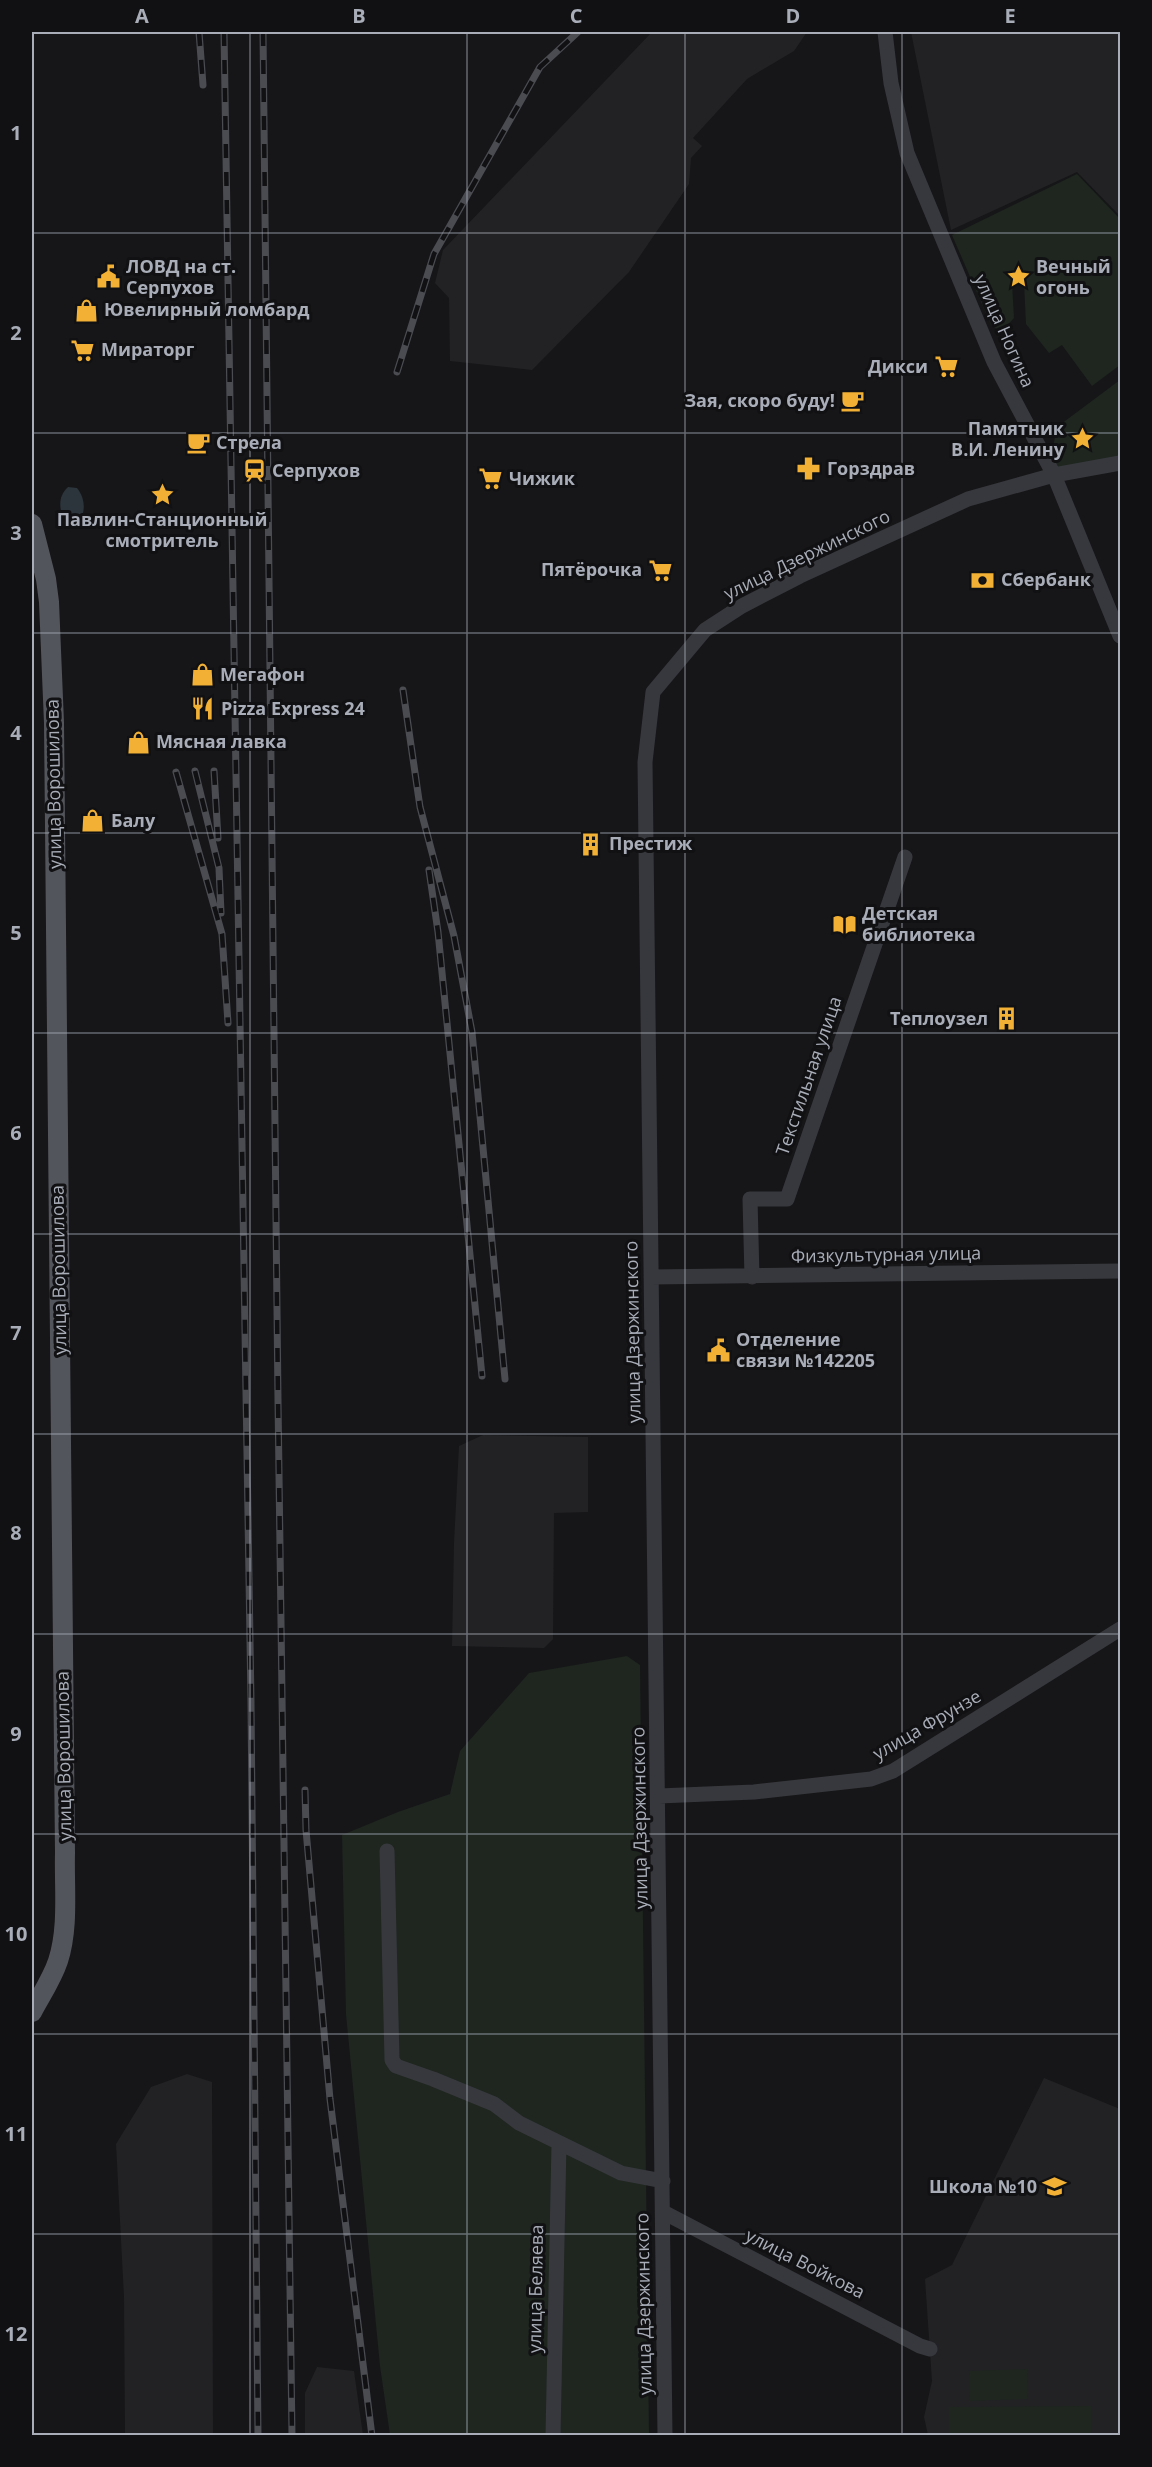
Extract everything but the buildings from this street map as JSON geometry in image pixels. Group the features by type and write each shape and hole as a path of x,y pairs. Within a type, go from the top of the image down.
{"main road":[{"name":"улица Ворошилова","path":"32,524 39,579 49,602 55,774 65,1852 64,1936 58,1961 32,2012"}],"street":[{"name":"улица Ногина","path":"885,32 891,83 907,153 994,362 1054,475 1120,636"},
{"path":"1054,475 1120,463"},
{"name":"улица Дзержинского","path":"665,2436 645,762 653,692 705,630 742,606 800,576 968,499 1054,475"},
{"name":"Текстильная улица","path":"752,1276 750,1199 787,1199 905,857"},
{"name":"Физкультурная улица","path":"651,1277 1120,1271"},
{"name":"улица Фрунзе","path":"659,1796 754,1792 871,1779 892,1771 1120,1629"},
{"path":"387,1851 392,2060 396,2066 494,2104 519,2123 621,2173 663,2181"},
{"name":"улица Беляева","path":"553,2436 559,2143"},
{"name":"улица Войкова","path":"663,2212 920,2346 930,2349"}],"shaded area":[{"path":"652,32 807,32 794,51 747,79 693,138 702,146 691,158 689,184 629,272 532,370 450,361 449,298 435,283 443,250"},
{"path":"911,32 1120,32 1120,216 1077,172 951,230"},
{"path":"1077,174 1120,219 1120,365 1092,386 1062,345 1049,353 1026,324 1024,282 1012,283 1014,318 1001,332 991,325 952,235"},
{"path":"1120,380 1120,460 1048,473 1057,427"},
{"path":"68,487 77,488 84,508 81,517 74,525 66,523 61,509 62,495"},
{"path":"483,1435 588,1437 588,1512 554,1513 553,1639 544,1648 452,1646 459,1446"},
{"path":"627,1656 640,1665 649,2435 390,2435 380,2366 346,2014 342,1835 450,1794 460,1751 529,1673"},
{"path":"187,2074 212,2082 213,2435 125,2435 124,2297 116,2144 151,2087"},
{"name":"Школа №10","path":"1044,2078 1120,2109 1119,2435 928,2435 924,2417 932,2381 925,2279 952,2265"},
{"path":"317,2367 354,2371 363,2435 305,2435 305,2393"},
{"path":"1027,2369 1028,2399 970,2401 969,2371"},
{"path":"1091,2406 1091,2435 949,2435 949,2407"}],"railway":[{"path":"199,32 203,85"},
{"path":"224,32 251,1702 258,2436"},
{"path":"263,32 292,2436"},
{"path":"397,372 434,254 540,67 578,32"},
{"path":"403,690 420,807 454,936 472,1032 505,1379"},
{"path":"195,771 219,868 221,913"},
{"path":"214,771 218,838"},
{"path":"176,772 222,934 228,1023"},
{"path":"429,870 438,932 482,1376"},
{"path":"305,1790 306,1830 330,2099 372,2436"}],"place":[{"name":"ЛОВД на ст. Серпухов","path":"108,277"},
{"name":"Вечный огонь","path":"1018,277"},
{"name":"Ювелирный ломбард","path":"86,310"},
{"name":"Мираторг","path":"83,350"},
{"name":"Дикси","path":"946,367"},
{"name":"Зая, скоро буду!","path":"853,401"},
{"name":"Памятник В.И. Ленину","path":"1082,439"},
{"name":"Стрела","path":"198,443"},
{"name":"Горздрав","path":"809,469"},
{"name":"Серпухов","path":"254,471"},
{"name":"Чижик","path":"491,479"},
{"name":"Павлин-Станционный смотритель","path":"162,494"},
{"name":"Пятёрочка","path":"660,570"},
{"name":"Сбербанк","path":"983,580"},
{"name":"Мегафон","path":"202,675"},
{"name":"Pizza Express 24","path":"203,709"},
{"name":"Мясная лавка","path":"138,742"},
{"name":"Балу","path":"93,821"},
{"name":"Престиж","path":"591,844"},
{"name":"Детская библиотека","path":"844,924"},
{"name":"Теплоузел","path":"1006,1019"},
{"name":"Отделение связи №142205","path":"718,1350"},
{"name":"Школа №10","path":"1055,2187"}]}
